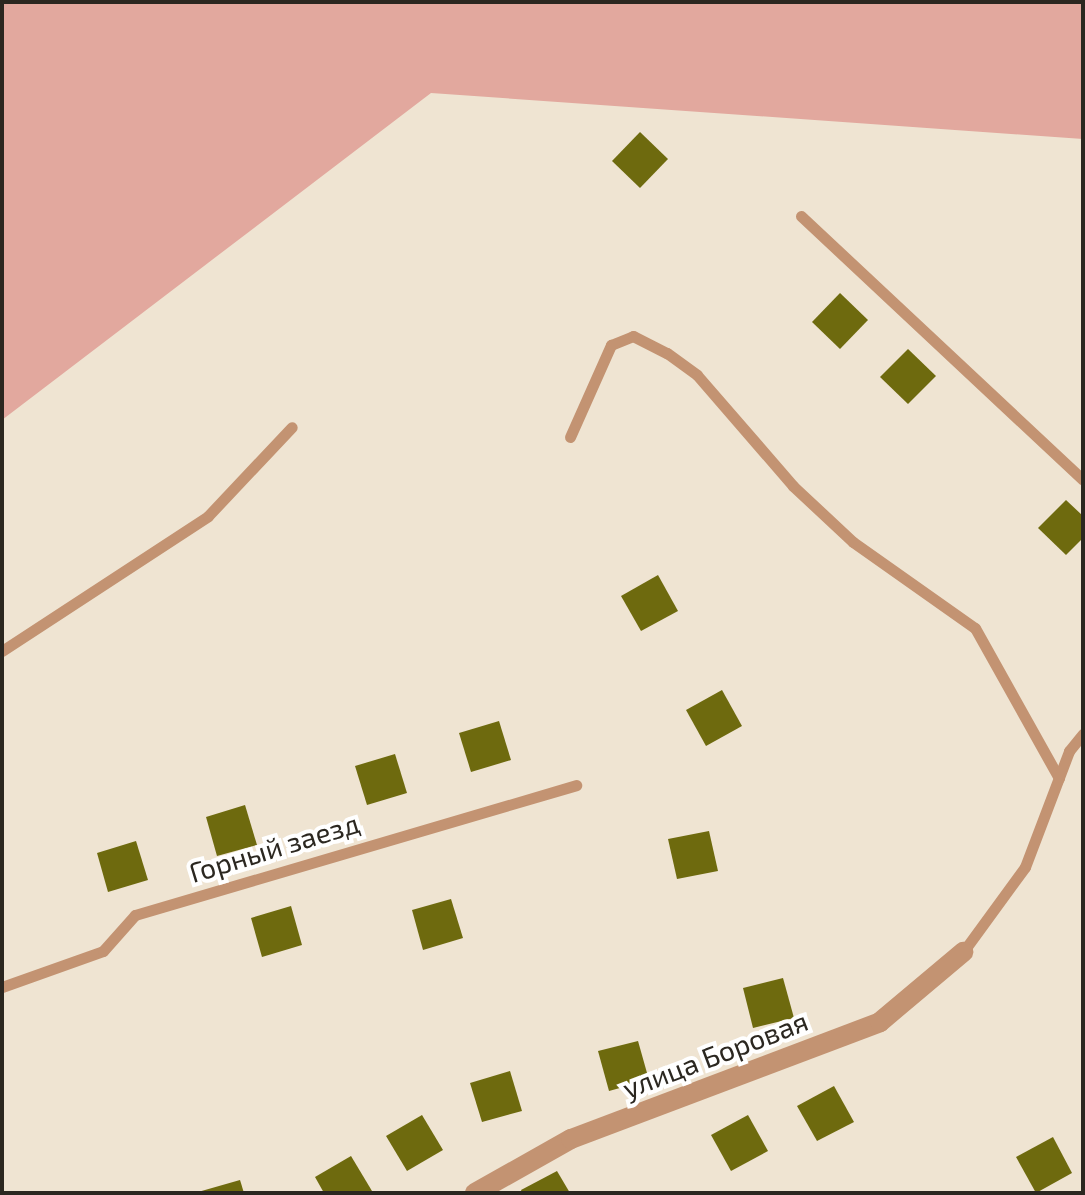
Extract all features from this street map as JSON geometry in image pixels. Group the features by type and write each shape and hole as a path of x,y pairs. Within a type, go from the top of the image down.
{"street":[{"name":"улица Боровая","path":"475,1193 571,1139 880,1022 963,952"}],"lane":[{"path":"801,216 1083,480"},
{"path":"570,437 595,372 620,337 633,336 687,367 793,486 853,542 975,628 1059,778"},
{"path":"2,651 208,516 292,427"},
{"path":"963,952 1025,867 1069,751 1083,734"},
{"name":"Горный заезд","path":"2,987 103,951 135,915 576,785"}],"shaded area":[{"path":"2,2 1083,2 1083,139 431,93 2,420"}],"building":[{"path":"640,132 668,159 640,188 612,161"},
{"path":"840,293 868,320 840,349 812,322"},
{"path":"908,349 936,376 908,404 880,377"},
{"path":"1066,500 1083,516 1083,538 1066,555 1038,528"},
{"path":"658,575 678,611 641,631 621,596"},
{"path":"722,690 742,726 706,746 686,710"},
{"path":"499,721 511,760 471,772 459,733"},
{"path":"395,754 407,793 367,805 355,766"},
{"path":"245,805 257,845 217,856 206,817"},
{"path":"709,831 718,871 677,879 668,839"},
{"path":"136,841 148,880 108,892 97,853"},
{"path":"451,899 463,938 423,950 412,910"},
{"path":"291,906 302,945 262,957 251,918"},
{"path":"783,978 794,1018 753,1028 743,988"},
{"path":"638,1041 649,1080 609,1091 598,1051"},
{"path":"510,1071 522,1111 482,1122 470,1083"},
{"path":"834,1086 854,1122 817,1141 797,1106"},
{"path":"422,1115 443,1150 407,1171 386,1136"},
{"path":"748,1115 768,1151 731,1171 711,1135"},
{"path":"1053,1137 1072,1173 1036,1193 1016,1157"},
{"path":"351,1156 372,1191 324,1193 315,1177"},
{"path":"557,1171 570,1193 522,1193 521,1190"},
{"path":"240,1180 244,1193 198,1193 198,1192"}]}
